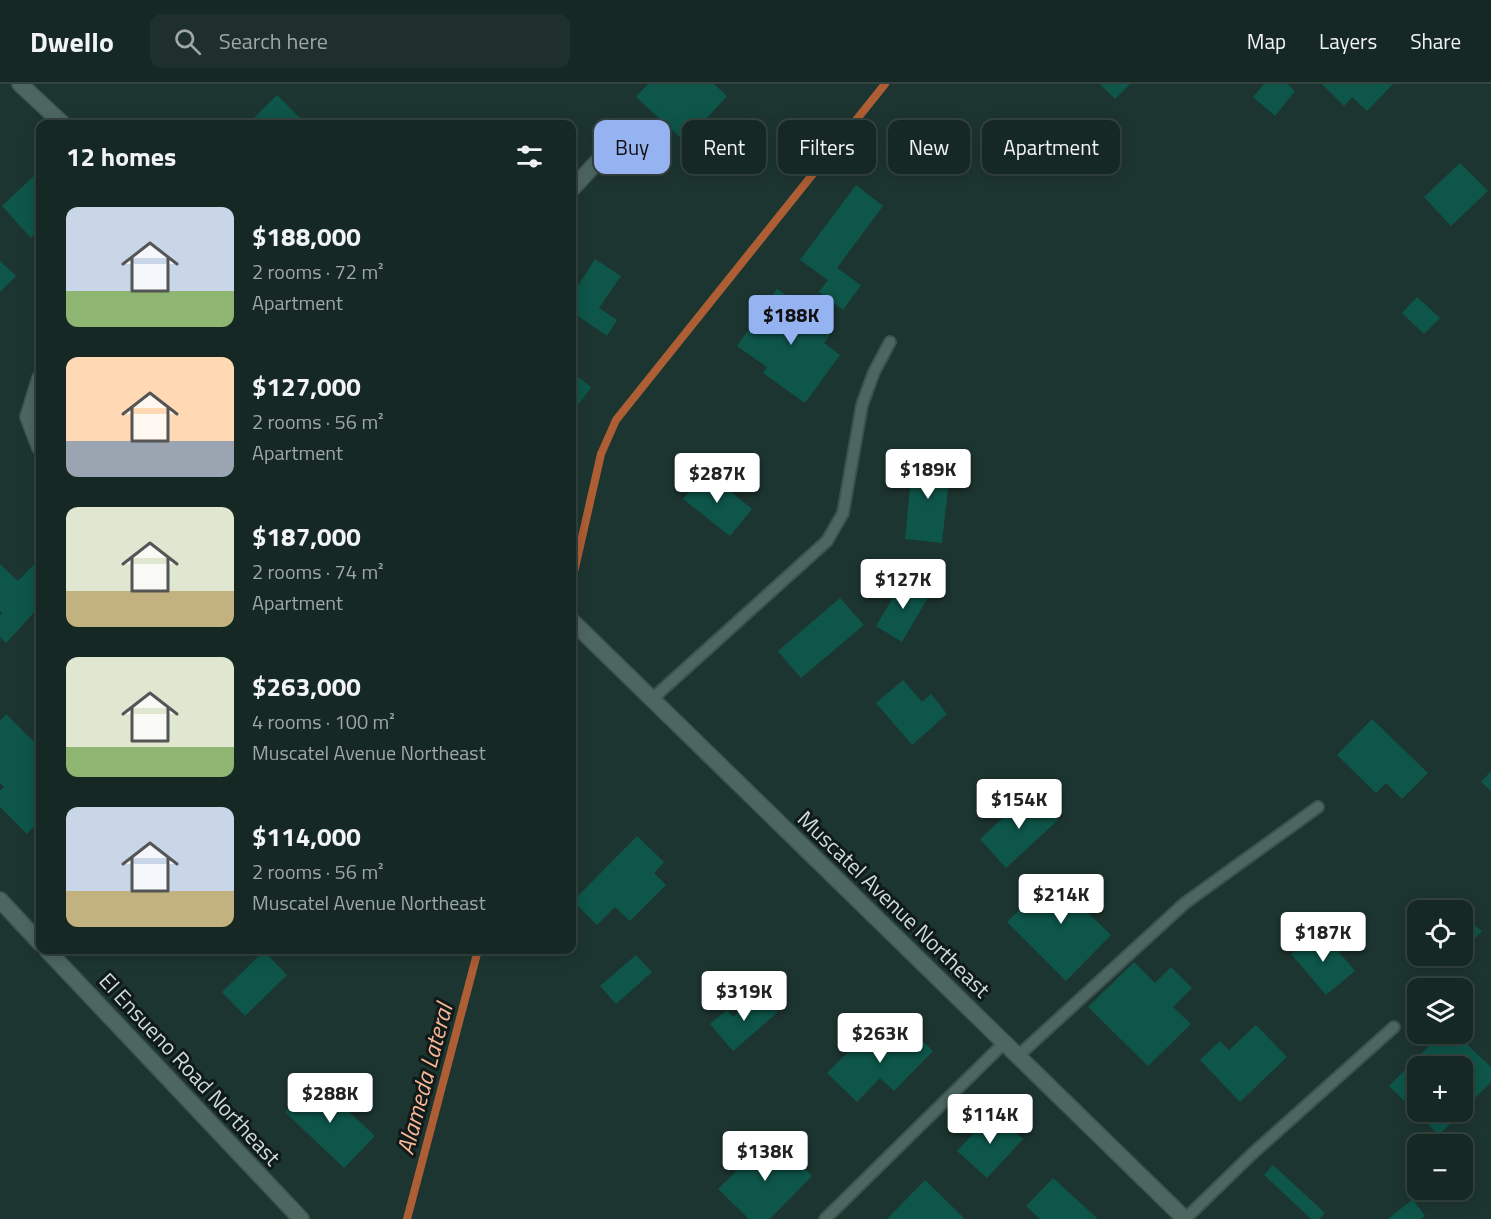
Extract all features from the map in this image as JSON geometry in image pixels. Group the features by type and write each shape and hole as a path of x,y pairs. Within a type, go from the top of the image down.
{"street":[{"path":"20,84 59,120"},
{"path":"576,185 594,165"},
{"path":"36,391 28,417 36,438"},
{"name":"Muscatel Avenue Northeast","path":"576,625 1185,1219"},
{"path":"0,900 36,939"},
{"name":"El Ensueno Road Northeast","path":"51,954 301,1219"}],"lane":[{"path":"651,699 827,541 843,513 862,405 874,372 890,342"},
{"path":"1018,1056 1185,903 1318,807"},
{"path":"1185,1219 1252,1154 1394,1027"},
{"path":"825,1219 1004,1043"}],"building":[{"path":"648,84 714,84 727,96 705,120 682,120 682,139 670,128 670,120 661,120 636,97"},
{"path":"1100,84 1130,84 1115,99"},
{"path":"1264,84 1287,84 1295,91 1275,116 1253,97"},
{"path":"1322,84 1393,84 1367,111 1352,97 1344,106"},
{"path":"277,95 302,120 252,120"},
{"path":"1460,163 1488,191 1451,226 1424,197"},
{"path":"36,174 36,233 31,238 2,206"},
{"path":"856,185 883,206 837,268 861,285 843,310 819,292 828,280 800,260"},
{"path":"595,259 621,276 599,308 617,320 607,336 576,315 576,289"},
{"path":"0,261 16,276 0,292"},
{"path":"777,289 834,329 824,343 840,355 805,403 763,373 767,367 737,346"},
{"path":"1417,297 1440,318 1424,334 1402,313"},
{"path":"576,375 591,387 576,408"},
{"path":"913,457 951,461 942,543 905,539"},
{"path":"705,471 752,509 730,536 683,499"},
{"path":"36,562 36,610 6,643 0,637 0,615 2,613 0,611 0,564 18,581"},
{"path":"904,579 930,594 902,642 876,626"},
{"path":"840,598 864,625 801,678 778,651"},
{"path":"903,680 922,702 931,694 947,714 912,745 876,703"},
{"path":"6,714 36,744 36,802 34,804 36,824 27,834 0,807 0,791 4,787 0,783 0,721"},
{"path":"1372,719 1428,773 1402,799 1386,783 1376,793 1337,755"},
{"path":"1491,771 1491,791 1481,782"},
{"path":"1031,792 1058,820 1006,868 980,839"},
{"path":"637,836 664,862 654,873 666,885 630,921 615,907 597,925 576,904 576,898"},
{"path":"1053,876 1068,890 1081,876 1098,893 1083,908 1111,935 1066,981 1007,922"},
{"path":"1473,924 1482,931 1473,941"},
{"path":"1320,930 1355,971 1326,995 1291,954"},
{"path":"261,954 267,954 287,975 245,1016 222,992"},
{"path":"636,955 652,972 616,1004 600,986"},
{"path":"1134,962 1155,983 1171,967 1192,988 1173,1007 1191,1024 1148,1066 1088,1007"},
{"path":"761,993 778,1012 733,1051 710,1024 727,1010 733,1017"},
{"path":"906,1025 933,1051 894,1091 880,1078 857,1102 827,1073 862,1038 878,1053"},
{"path":"1256,1025 1287,1057 1240,1102 1200,1060 1220,1041 1229,1050"},
{"path":"1431,1044 1467,1044 1491,1067 1491,1082 1473,1100 1473,1056 1419,1056"},
{"path":"1407,1068 1407,1104 1389,1086"},
{"path":"315,1080 375,1136 344,1168 285,1112"},
{"path":"993,1112 1023,1139 987,1178 957,1151"},
{"path":"1426,1122 1452,1122 1440,1134"},
{"path":"772,1136 812,1176 770,1219 749,1219 718,1189"},
{"path":"1273,1165 1325,1213 1319,1219 1311,1219 1264,1175"},
{"path":"1053,1178 1098,1219 1040,1219 1026,1206"},
{"path":"925,1180 965,1219 887,1219"},
{"path":"1412,1200 1425,1216 1421,1219 1388,1219"}],"waterway":[{"path":"576,563 601,454 616,420 885,84"},
{"name":"Alameda Lateral","path":"407,1219 477,954"}]}
